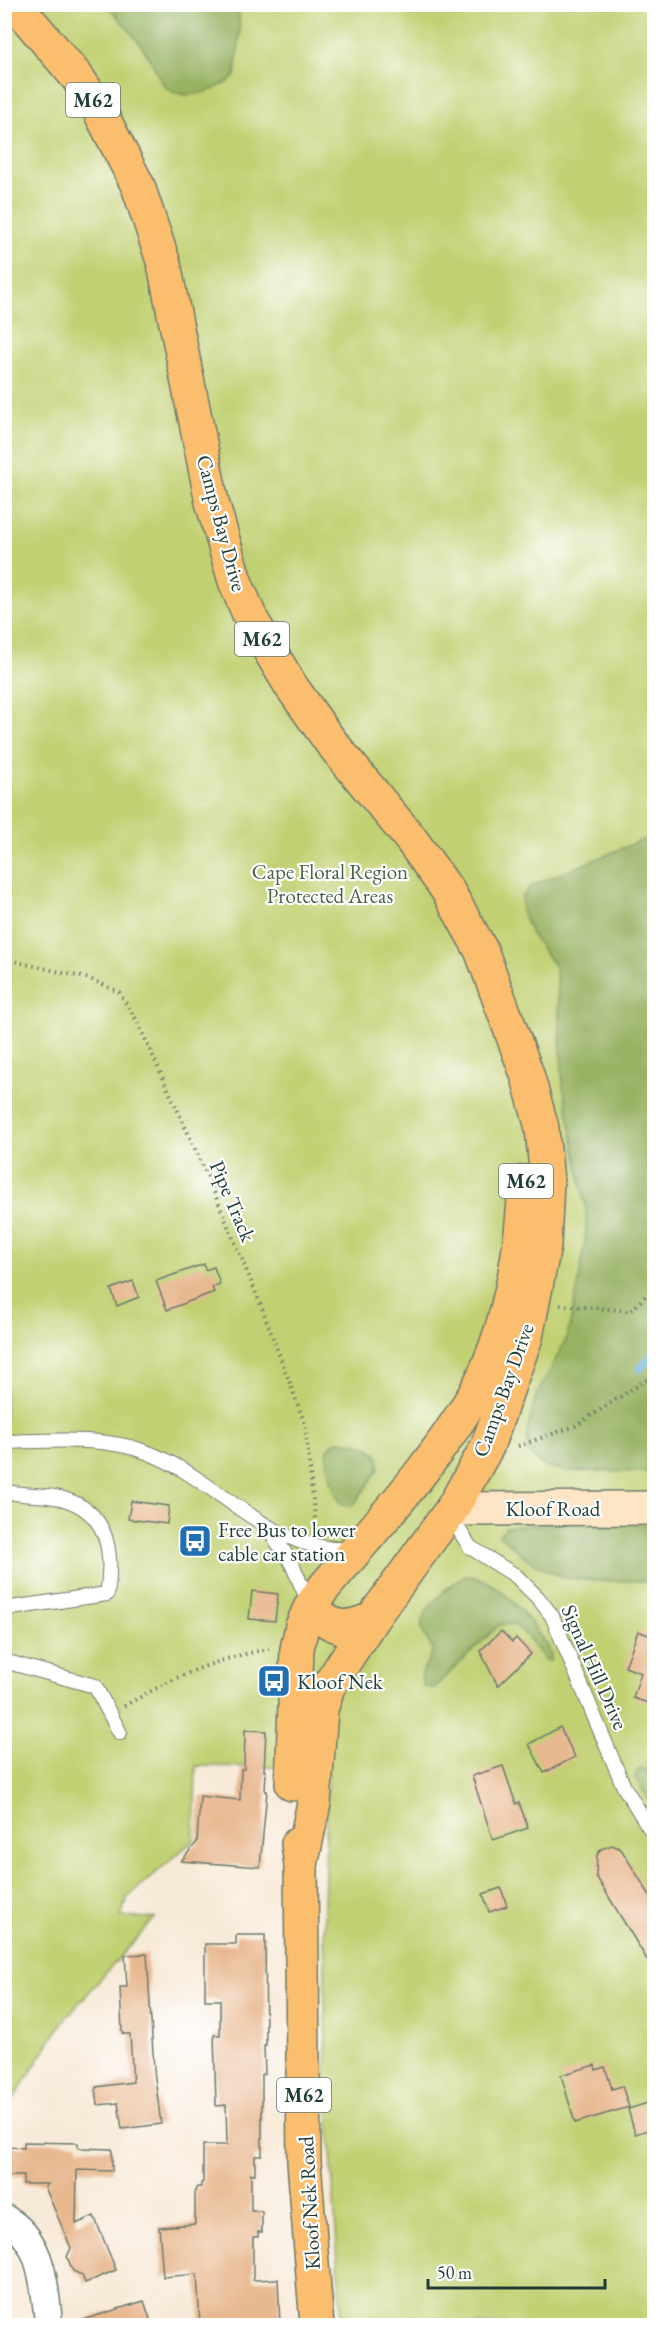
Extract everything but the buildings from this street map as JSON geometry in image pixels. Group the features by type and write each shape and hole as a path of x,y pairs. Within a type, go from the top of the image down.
{"main road":[{"name":"Camps Bay Drive","path":"15,4 77,76 97,106 138,186 164,264 212,502 235,581 251,620 291,686 330,741 410,838 448,891 481,950 505,1010 527,1074 542,1128 547,1181 544,1246 526,1337 487,1447 452,1509 404,1576"},
{"name":"Camps Bay Drive","path":"368,1537 441,1447 474,1395 494,1349 513,1284 524,1216 526,1173 505,1010"},
{"name":"Kloof Road","path":"452,1509 654,1508"},
{"path":"368,1537 452,1509"},
{"path":"368,1537 376,1544 391,1547 400,1557 404,1576"},
{"name":"M62","path":"311,1606 368,1537"},
{"name":"M62","path":"372,1619 404,1576"},
{"path":"311,1606 326,1621 338,1627 353,1626 372,1619"},
{"name":"Kloof Nek Road","path":"311,1606 302,1626 297,1661 292,1805 302,1865 304,2162 317,2325"},
{"name":"Kloof Nek Road","path":"302,1865 314,1803 321,1710 328,1687 372,1619"}],"street":[{"path":"4,2218 22,2231 39,2260 49,2325"}],"lane":[{"path":"4,1442 89,1441 144,1451 172,1464 266,1526 318,1547 339,1550 368,1537"},
{"path":"4,1609 107,1594 110,1576 107,1542 100,1524 91,1513 81,1506 60,1498 6,1492"},
{"name":"Signal Hill Drive","path":"452,1509 459,1530 470,1547 516,1576 539,1599 552,1617 628,1795 654,1835"},
{"path":"266,1526 288,1556 311,1606"},
{"path":"4,1661 94,1686 120,1733"}],"path":[{"name":"Pipe Track","path":"4,959 90,980 119,992 137,1021 206,1173 260,1303 305,1424 318,1547"},
{"path":"533,1303 630,1311 654,1288"},
{"path":"487,1447 511,1449 575,1426 654,1375"},
{"path":"110,1714 170,1680 216,1661 273,1648"}],"green space":[{"name":"Cape Floral Region Protected Areas","path":"5,5 654,5 654,2325 342,2325 326,2076 324,1908 328,1763 271,1767 196,1766 194,1840 127,1898 121,1917 155,1918 64,2020 5,2112"},
{"path":"107,5 238,5 240,32 235,76 221,86 195,94 170,90 160,80 150,58 139,42"},
{"path":"654,835 654,1472 566,1471 542,1465 528,1451 527,1432 536,1396 567,1338 579,1282 586,1231 586,1209 563,1086 556,968 531,934 522,911 522,897 531,886"},
{"path":"338,1441 366,1447 377,1455 379,1461 379,1469 353,1506 345,1506 340,1502 331,1480 327,1455 332,1444"},
{"path":"654,1525 654,1581 586,1580 559,1575 535,1563 499,1535 506,1527"},
{"path":"466,1576 488,1582 518,1607 546,1645 550,1661 545,1660 525,1634 513,1625 506,1624 498,1626 434,1688 424,1687 423,1672 433,1650 424,1634 422,1621 437,1598"},
{"path":"641,1769 648,1769 654,1773 654,1808 635,1777"}],"waterway":[{"path":"640,1369 654,1352"}],"place":[{"name":"Free Bus to lower cable car station","path":"195,1541"},
{"name":"Kloof Nek","path":"274,1681"}]}
